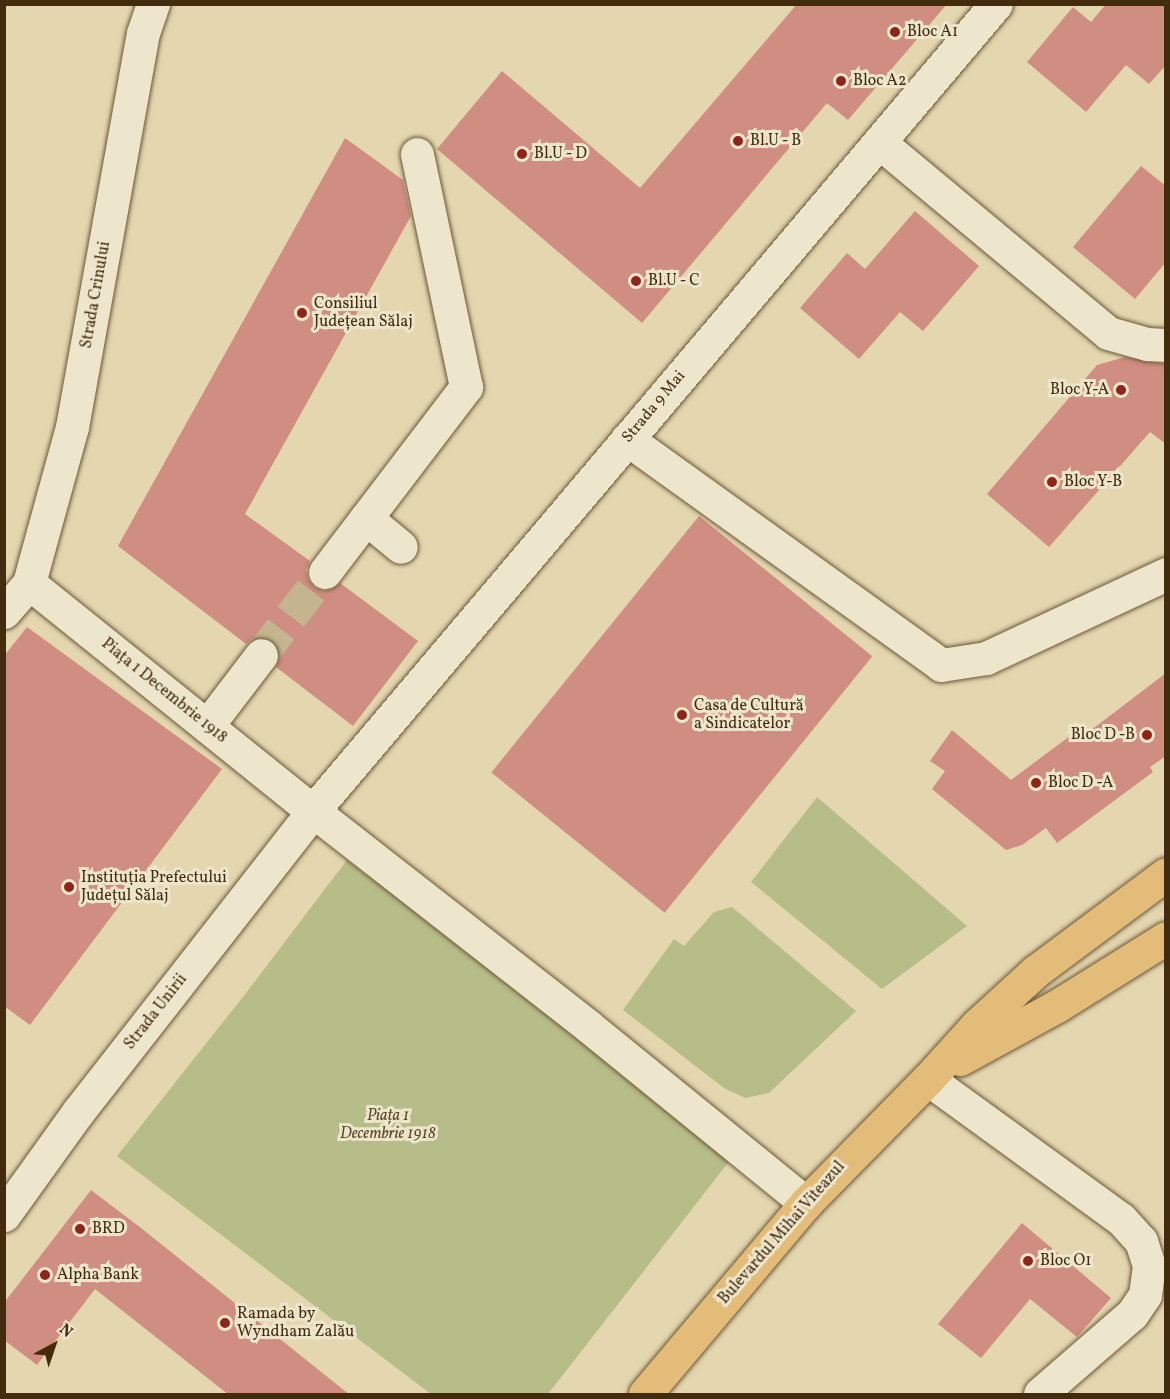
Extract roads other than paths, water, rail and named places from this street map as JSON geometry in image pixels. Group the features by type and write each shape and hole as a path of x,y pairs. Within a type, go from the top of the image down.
{"main road":[{"name":"Bulevardul Mihai Viteazul","path":"645,1395 806,1203 928,1079 977,1025 1036,971 1166,874"},
{"name":"Bulevardul Mihai Viteazul","path":"928,1079 1057,1006 1166,938"}],"street":[{"name":"Strada Crinului","path":"29,583 72,427 143,33 153,4"},
{"name":"Strada 9 Mai","path":"313,811 996,4"},
{"path":"879,142 1108,333 1147,344 1166,345"},
{"path":"325,572 466,387 417,154"},
{"path":"627,439 940,665 986,658 1166,573"},
{"path":"366,518 401,548"},
{"path":"4,612 29,583"},
{"name":"Piața 1 Decembrie 1918","path":"29,583 313,811 588,1026 806,1203"},
{"path":"207,726 261,655"},
{"name":"Strada Unirii","path":"4,1215 78,1112 313,811"},
{"path":"928,1079 1121,1219 1141,1241 1149,1266 1145,1294 1132,1314 1040,1395"}],"tunnel":[{"path":"261,655 325,572"}],"place":[{"name":"Bloc A1","path":"895,32"},
{"name":"Bloc A2","path":"841,81"},
{"name":"Bl.U - B","path":"738,141"},
{"name":"Bl.U - D","path":"522,154"},
{"name":"Bl.U - C","path":"636,281"},
{"name":"Consiliul Județean Sălaj","path":"302,313"},
{"name":"Bloc Y-A","path":"1121,390"},
{"name":"Bloc Y-B","path":"1052,482"},
{"name":"Casa de Cultură a Sindicatelor","path":"682,715"},
{"name":"Bloc D -B","path":"1147,735"},
{"name":"Bloc D -A","path":"1036,783"},
{"name":"Instituția Prefectului Județul Sălaj","path":"69,887"},
{"name":"BRD","path":"80,1229"},
{"name":"Bloc O1","path":"1028,1261"},
{"name":"Alpha Bank","path":"45,1275"},
{"name":"Ramada by Wyndham Zalău","path":"225,1323"}]}
